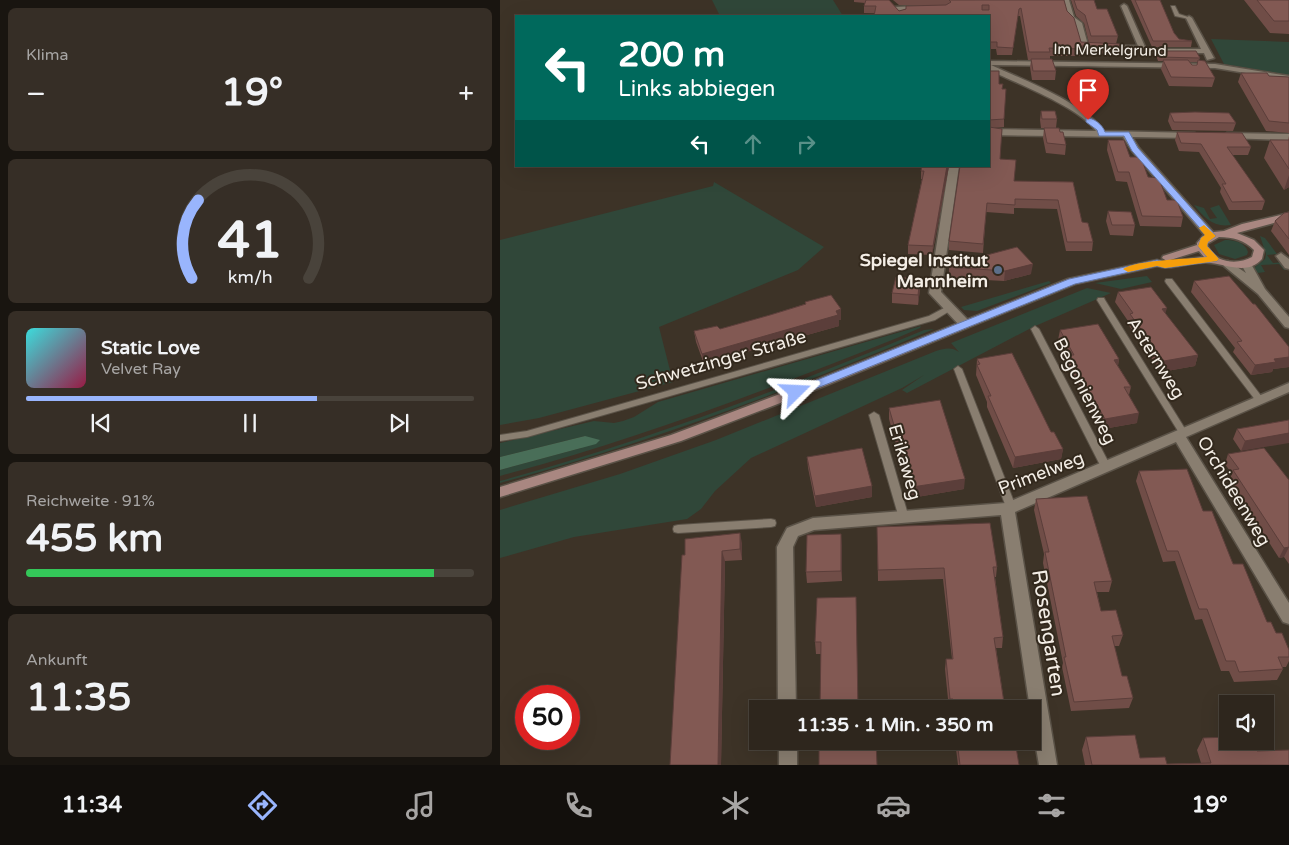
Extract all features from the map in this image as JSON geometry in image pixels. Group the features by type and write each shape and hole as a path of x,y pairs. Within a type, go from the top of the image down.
{"main road":[{"path":"1202,246 1204,240 1211,236 1226,234 1246,226 1289,216"},
{"path":"1250,241 1253,232 1262,223"},
{"path":"1157,263 1165,265 1214,259 1228,264 1246,264 1253,262 1259,255 1259,250 1250,241 1226,234"},
{"path":"1202,246 1214,259"},
{"path":"500,492 676,438 813,386 964,323 1072,281 1157,263 1160,260 1202,246"}],"street":[{"path":"1066,0 1071,18 1078,23 1086,47 1207,51"},
{"path":"1124,6 1149,64"},
{"path":"903,15 893,7 931,8"},
{"path":"1189,18 1215,66"},
{"name":"Im Merkelgrund","path":"990,63 1121,67 1149,64 1191,68 1215,66 1289,78"},
{"path":"990,68 1076,111 1100,129 1102,134"},
{"path":"990,132 1202,135"},
{"path":"1126,134 1135,149 1211,236"},
{"path":"1221,136 1271,139 1289,136"},
{"path":"954,167 935,293 964,323"},
{"path":"1281,256 1289,266"},
{"path":"1228,264 1262,292 1289,324"},
{"path":"1246,264 1262,292"},
{"name":"Primelweg","path":"788,700 785,547 792,532 813,524 1009,508 1289,387"},
{"name":"Orchideenweg","path":"1181,435 1289,617"},
{"name":"Rosengarten","path":"1009,508 1048,765"},
{"path":"788,750 788,765"}],"lane":[{"path":"1174,7 1177,14 1189,18"},
{"path":"1169,282 1259,399"},
{"name":"Asternweg","path":"1101,300 1181,435"},
{"name":"Schwetzinger Straße","path":"500,438 526,434 932,318 949,309"},
{"name":"Begonienweg","path":"1035,329 1106,467"},
{"path":"958,369 1009,508"},
{"name":"Erikaweg","path":"874,414 904,518"},
{"path":"678,529 771,523"}],"green space":[{"path":"712,0 833,0 842,15 720,15"},
{"path":"1211,39 1289,42 1289,75 1224,64"},
{"path":"714,182 824,247 798,270 659,327 673,382 539,418 500,425 500,240 713,186"},
{"path":"1194,205 1204,208 1210,219 1217,218 1210,208 1219,205 1231,225 1219,225 1210,221"},
{"path":"1260,236 1265,238 1277,254 1267,255 1273,263 1284,262 1289,270 1284,270 1279,264 1261,265 1265,272 1258,273 1255,271 1255,267 1265,259 1266,254"},
{"path":"1225,240 1242,244 1247,249 1247,255 1235,259 1219,254 1214,245"},
{"path":"1147,276 1152,282 1121,289 1095,283"},
{"path":"1049,281 1051,283 977,311 964,310 961,307"},
{"path":"1087,288 1111,293 1033,327 907,393 902,390 924,375 902,388 751,458 715,491 701,509 687,519 574,537 500,558 500,510 620,474 716,440 936,351 948,348 959,352 951,343"},
{"path":"921,326 897,338 701,413 601,447 500,476 500,470 581,448 585,436 500,457 500,443 594,421 614,423 623,421 634,417 658,402"},
{"path":"934,329 720,414 611,450 500,483 500,481 608,449 715,412 924,330"},
{"path":"585,436 600,440 596,444 500,470 500,457"}],"building":[{"path":"866,0 889,0 899,11 906,9 906,6 946,5 951,2 949,0 1064,0 1067,11 1074,18 1081,42 1121,44 1122,46 1080,46 1081,49 1049,48 1050,52 1029,52 1021,8 1019,9 1013,48 997,47 997,42 990,42 990,15 874,15 876,6 864,6","holes":["982,5 989,5 989,10 982,10"]},
{"path":"1074,0 1094,0 1097,9 1107,9 1118,36 1091,36 1085,15 1077,9"},
{"path":"1135,0 1160,0 1174,33 1179,39 1192,41 1153,41"},
{"path":"1257,0 1289,0 1289,21 1274,21"},
{"path":"1156,51 1196,51 1200,58 1159,57"},
{"path":"1031,59 1052,59 1056,71 1033,71"},
{"path":"1163,60 1188,60 1192,65 1197,65 1198,60 1205,61 1215,78 1171,77"},
{"path":"990,71 999,71 999,84 1003,84 1002,89 1006,89 1004,119 990,120"},
{"path":"1241,73 1267,73 1269,76 1289,77 1289,123 1269,121"},
{"path":"1041,111 1055,111 1057,119 1042,119"},
{"path":"1170,113 1229,113 1236,123 1174,122"},
{"path":"990,127 1002,129 1000,159 1016,160 1014,181 1073,182 1082,222 1088,223 1093,242 1067,242 1058,200 1015,199 1015,205 987,203 983,244 949,241 960,167 990,167"},
{"path":"1044,128 1059,128 1060,132 1063,132 1066,145 1047,143"},
{"path":"1177,132 1242,133 1251,147 1227,147 1265,201 1232,202 1222,184 1226,184 1201,144 1181,143"},
{"path":"1108,140 1124,140 1130,157 1141,157 1148,177 1159,178 1167,200 1177,200 1183,217 1142,216 1129,172 1118,172"},
{"path":"1270,140 1289,140 1289,169"},
{"path":"922,167 947,167 933,246 908,245 924,171 921,171"},
{"path":"1108,211 1131,212 1135,225 1112,225"},
{"path":"1289,212 1289,239 1275,221 1284,213"},
{"path":"1017,247 1033,264 1005,271 949,267 949,265"},
{"path":"1229,276 1255,304 1289,347 1289,357 1274,359 1276,362 1255,365 1237,342 1242,341 1194,281"},
{"path":"896,277 920,278 918,295 892,293"},
{"path":"1151,287 1167,308 1162,309 1198,355 1164,361 1130,314 1133,313 1118,292"},
{"path":"831,295 841,309 836,311 838,315 702,354 694,331 717,326 720,329"},
{"path":"1098,324 1119,359 1114,360 1131,387 1124,387 1139,413 1105,419 1078,371 1070,355 1074,355 1060,330"},
{"path":"1012,353 1051,432 1054,432 1063,449 1015,457 988,396 991,396 977,365 980,364 977,359"},
{"path":"940,400 965,479 912,487 889,408"},
{"path":"1289,420 1289,433 1245,441 1237,429"},
{"path":"862,448 872,486 815,496 807,457"},
{"path":"1264,448 1289,480 1289,547 1284,548 1233,470 1239,469 1228,454"},
{"path":"1187,469 1203,511 1212,511 1233,564 1243,564 1267,622 1271,622 1276,633 1282,633 1289,650 1289,657 1278,657 1283,669 1239,672 1235,661 1226,661 1207,609 1199,609 1178,551 1167,551 1139,471"},
{"path":"1087,496 1112,581 1094,582 1101,611 1116,610 1123,635 1112,636 1122,676 1127,676 1133,698 1074,702 1045,552 1049,552 1036,499"},
{"path":"990,523 997,567 993,567 1003,637 994,638 1004,700 950,699 946,659 953,659 944,568 878,570 877,527"},
{"path":"740,533 740,549 722,551 718,765 670,765 682,555 685,555 685,539"},
{"path":"841,534 841,571 806,572 807,535"},
{"path":"856,597 858,700 820,700 821,642 815,642 817,598"},
{"path":"1135,735 1140,758 1165,757 1167,764 1211,763 1203,738 1219,737 1219,750 1289,750 1289,765 1092,765 1086,737"},
{"path":"819,750 876,750 877,765 819,765"},
{"path":"958,750 1016,750 1019,765 960,765"}],"slow traffic":[{"path":"1128,269 1157,263 1165,265 1214,259 1204,251 1202,246 1204,240 1211,236 1204,228"}],"place":[{"name":"Spiegel Institut Mannheim","path":"998,270"}],"route":[{"path":"796,392 1072,281 1157,263 1165,265 1214,259 1204,251 1202,246 1204,240 1211,236 1135,149 1126,134 1102,134 1100,129 1088,120"}]}
